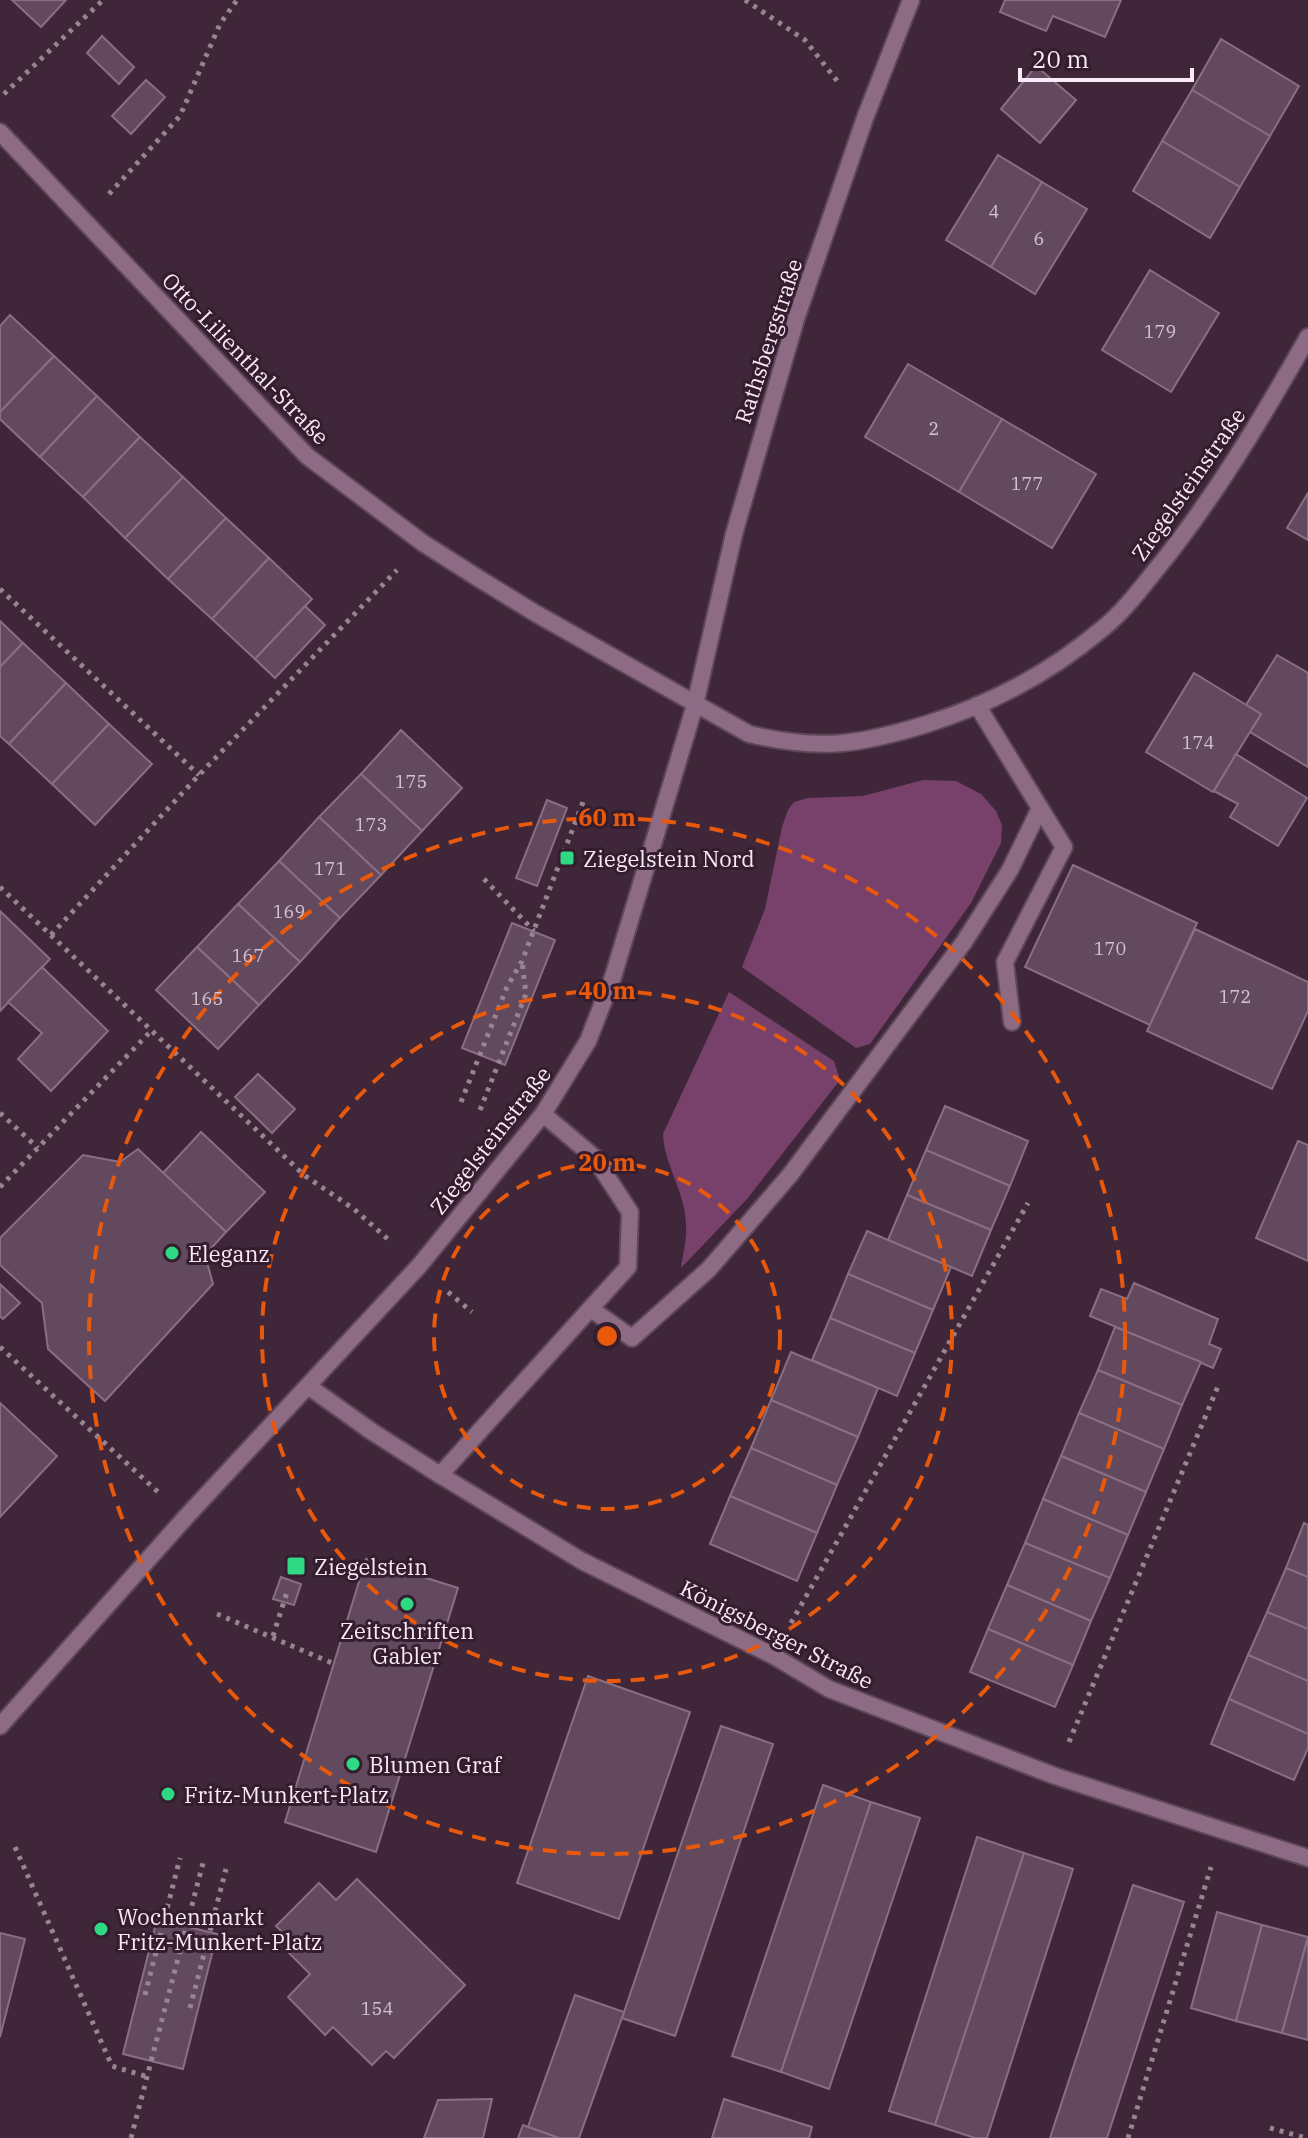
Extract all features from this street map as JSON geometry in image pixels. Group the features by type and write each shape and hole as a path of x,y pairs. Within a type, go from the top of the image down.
{"street":[{"name":"Rathsbergstraße","path":"695,705 734,534 796,319 865,118 911,0"},
{"name":"Otto-Lilienthal-Straße","path":"0,132 307,456 423,543 535,613 695,705"},
{"name":"Ziegelsteinstraße","path":"0,1726 185,1518 419,1266 543,1114 588,1041 613,977 695,705 749,734 789,743 844,745 891,735 960,713 1059,662 1104,628 1184,535 1265,412 1308,337"},
{"path":"977,705 1064,847 1005,962 1012,1022"},
{"path":"591,1309 632,1338 709,1269 790,1175 964,942 1010,870 1040,808"},
{"path":"440,1475 628,1267 630,1212 594,1157 543,1114"},
{"name":"Königsberger Straße","path":"308,1386 371,1431 582,1561 772,1655 829,1689 1055,1776 1308,1858"}],"path":[{"path":"0,98 103,0"},
{"path":"85,220 180,116 220,24 237,0"},
{"path":"745,0 805,40 865,118"},
{"path":"51,935 199,775 423,543"},
{"path":"0,589 199,775"},
{"path":"461,1102 507,987 522,961 585,797"},
{"path":"484,879 534,931"},
{"path":"0,887 304,1175 354,1209 472,1312"},
{"path":"480,1110 526,994 522,961"},
{"path":"0,1187 152,1030"},
{"path":"0,1113 38,1148"},
{"path":"772,1655 1028,1203"},
{"path":"0,1347 185,1518"},
{"path":"1055,1776 1219,1384"},
{"path":"273,1636 287,1592"},
{"path":"217,1614 332,1663"},
{"path":"1128,2138 1222,1831"},
{"path":"15,1847 112,2066 148,2077"},
{"path":"145,1995 180,1858"},
{"path":"131,2138 203,1863"},
{"path":"190,2008 226,1869"},
{"path":"1270,2128 1306,2138"}],"shaded area":[{"path":"923,780 956,781 981,794 996,811 1002,825 1001,843 971,903 870,1044 856,1048 742,967 765,909 782,827 794,802 808,798 863,796"},
{"path":"729,992 834,1061 840,1080 747,1199 681,1268 686,1236 685,1213 663,1134"}],"building":[{"path":"12,0 66,0 41,27"},
{"path":"1005,0 1121,0 1105,37 1053,16 1046,31 1000,12"},
{"path":"102,36 134,67 119,84 87,53"},
{"path":"1221,39 1299,86 1270,136 1192,90"},
{"path":"1036,66 1076,100 1040,143 1001,109"},
{"path":"146,80 165,97 131,134 112,116"},
{"path":"1192,90 1270,136 1240,187 1162,141"},
{"path":"1162,141 1240,187 1210,238 1133,191"},
{"path":"998,155 1042,182 991,267 946,240"},
{"path":"1042,182 1087,209 1035,294 991,267"},
{"path":"1150,270 1219,313 1171,392 1102,350"},
{"path":"10,315 54,356 0,412 0,326"},
{"path":"54,356 97,396 40,457 0,419 0,412"},
{"path":"908,364 1002,419 959,492 865,437"},
{"path":"97,396 140,437 83,497 40,457"},
{"path":"1002,419 1096,474 1052,548 959,492"},
{"path":"140,437 183,477 125,538 83,497"},
{"path":"183,477 226,518 168,579 125,538"},
{"path":"1308,493 1308,540 1287,528"},
{"path":"226,518 269,558 212,619 168,579"},
{"path":"269,558 312,599 255,659 212,619"},
{"path":"305,606 325,625 275,678 255,659"},
{"path":"0,621 23,643 0,667"},
{"path":"23,643 66,683 9,744 0,736 0,667"},
{"path":"1277,655 1308,673 1308,767 1250,732 1261,714 1246,705"},
{"path":"1194,673 1261,714 1213,792 1146,752"},
{"path":"66,683 109,724 52,784 9,744"},
{"path":"109,724 152,764 95,825 52,784"},
{"path":"401,730 462,788 422,831 361,774"},
{"path":"1236,754 1307,798 1278,846 1230,817 1238,804 1214,791"},
{"path":"361,774 422,831 381,875 319,817"},
{"path":"547,800 567,808 537,886 516,878"},
{"path":"319,817 381,875 340,918 279,861"},
{"path":"279,861 340,918 300,962 238,904"},
{"path":"1073,865 1197,923 1150,1025 1025,967"},
{"path":"238,904 300,962 259,1005 197,947"},
{"path":"0,911 50,959 0,1011"},
{"path":"512,923 555,940 505,1065 462,1048"},
{"path":"1195,929 1308,982 1308,1011 1272,1089 1147,1031"},
{"path":"197,947 259,1005 218,1049 156,990"},
{"path":"42,967 108,1031 51,1091 18,1059 42,1033 8,1002"},
{"path":"258,1074 295,1109 272,1133 235,1097"},
{"path":"945,1106 1028,1141 1010,1186 926,1150"},
{"path":"201,1132 265,1192 226,1232 163,1173"},
{"path":"1298,1141 1308,1145 1308,1261 1256,1238"},
{"path":"138,1149 226,1232 205,1255 213,1284 105,1401 48,1349 42,1303 0,1265 0,1238 83,1155 120,1162"},
{"path":"926,1150 1010,1186 991,1230 907,1195"},
{"path":"907,1195 991,1230 972,1276 888,1240"},
{"path":"867,1231 951,1267 933,1310 848,1274"},
{"path":"848,1274 933,1310 915,1353 830,1318"},
{"path":"1134,1283 1218,1319 1209,1344 1221,1349 1213,1368 1090,1316 1101,1289 1127,1299"},
{"path":"0,1284 20,1303 3,1319 0,1316"},
{"path":"830,1318 915,1353 897,1396 812,1360"},
{"path":"1115,1327 1201,1362 1182,1405 1098,1370"},
{"path":"791,1352 878,1388 858,1437 771,1400"},
{"path":"1098,1370 1182,1405 1164,1449 1079,1413"},
{"path":"771,1400 858,1437 837,1485 751,1448"},
{"path":"0,1403 57,1456 0,1517"},
{"path":"1079,1413 1164,1449 1146,1492 1061,1456"},
{"path":"751,1448 837,1485 817,1533 730,1496"},
{"path":"1061,1456 1146,1492 1128,1535 1043,1499"},
{"path":"730,1496 817,1533 797,1581 710,1544"},
{"path":"1043,1499 1128,1535 1110,1578 1025,1543"},
{"path":"1304,1523 1308,1525 1308,1577 1286,1568"},
{"path":"1025,1543 1110,1578 1091,1621 1007,1585"},
{"path":"366,1559 458,1588 376,1852 285,1822"},
{"path":"1286,1568 1308,1577 1308,1629 1267,1612"},
{"path":"281,1577 301,1584 294,1605 273,1599"},
{"path":"1007,1585 1091,1621 1073,1665 988,1629"},
{"path":"1267,1612 1308,1629 1308,1681 1248,1655"},
{"path":"988,1629 1073,1665 1055,1707 970,1672"},
{"path":"1248,1655 1308,1681 1308,1734 1229,1699"},
{"path":"588,1676 690,1712 619,1919 517,1883"},
{"path":"1229,1699 1308,1734 1308,1748 1294,1780 1211,1744"},
{"path":"721,1726 773,1744 675,2036 622,2018"},
{"path":"823,1785 871,1802 781,2072 732,2056"},
{"path":"871,1802 920,1818 829,2089 781,2072"},
{"path":"977,1837 1024,1853 935,2125 889,2111"},
{"path":"1024,1853 1073,1869 987,2138 975,2138 935,2125"},
{"path":"357,1879 465,1985 394,2058 386,2051 372,2065 333,2027 325,2035 288,1997 310,1974 286,1950 293,1943 276,1926 319,1883 336,1900"},
{"path":"1133,1885 1184,1902 1107,2138 1050,2138"},
{"path":"1217,1912 1262,1925 1236,2021 1191,2008"},
{"path":"157,1919 217,1934 183,2069 123,2054"},
{"path":"1262,1925 1308,1937 1282,2033 1236,2021"},
{"path":"0,1933 25,1939 0,2037"},
{"path":"1308,1937 1308,2040 1282,2033"},
{"path":"575,1995 624,2012 579,2138 559,2138 528,2127"},
{"path":"492,2099 483,2138 424,2138 438,2100"},
{"path":"724,2099 812,2127 809,2138 712,2138"},
{"path":"523,2125 528,2127 559,2138 518,2138"}],"place":[{"name":"Ziegelstein Nord","path":"567,858"},
{"name":"Eleganz","path":"172,1253"},
{"name":"Ziegelstein","path":"296,1566"},
{"name":"Zeitschriften Gabler","path":"407,1604"},
{"name":"Blumen Graf","path":"353,1764"},
{"name":"Fritz-Munkert-Platz","path":"168,1794"},
{"name":"Wochenmarkt Fritz-Munkert-Platz","path":"101,1929"}]}
